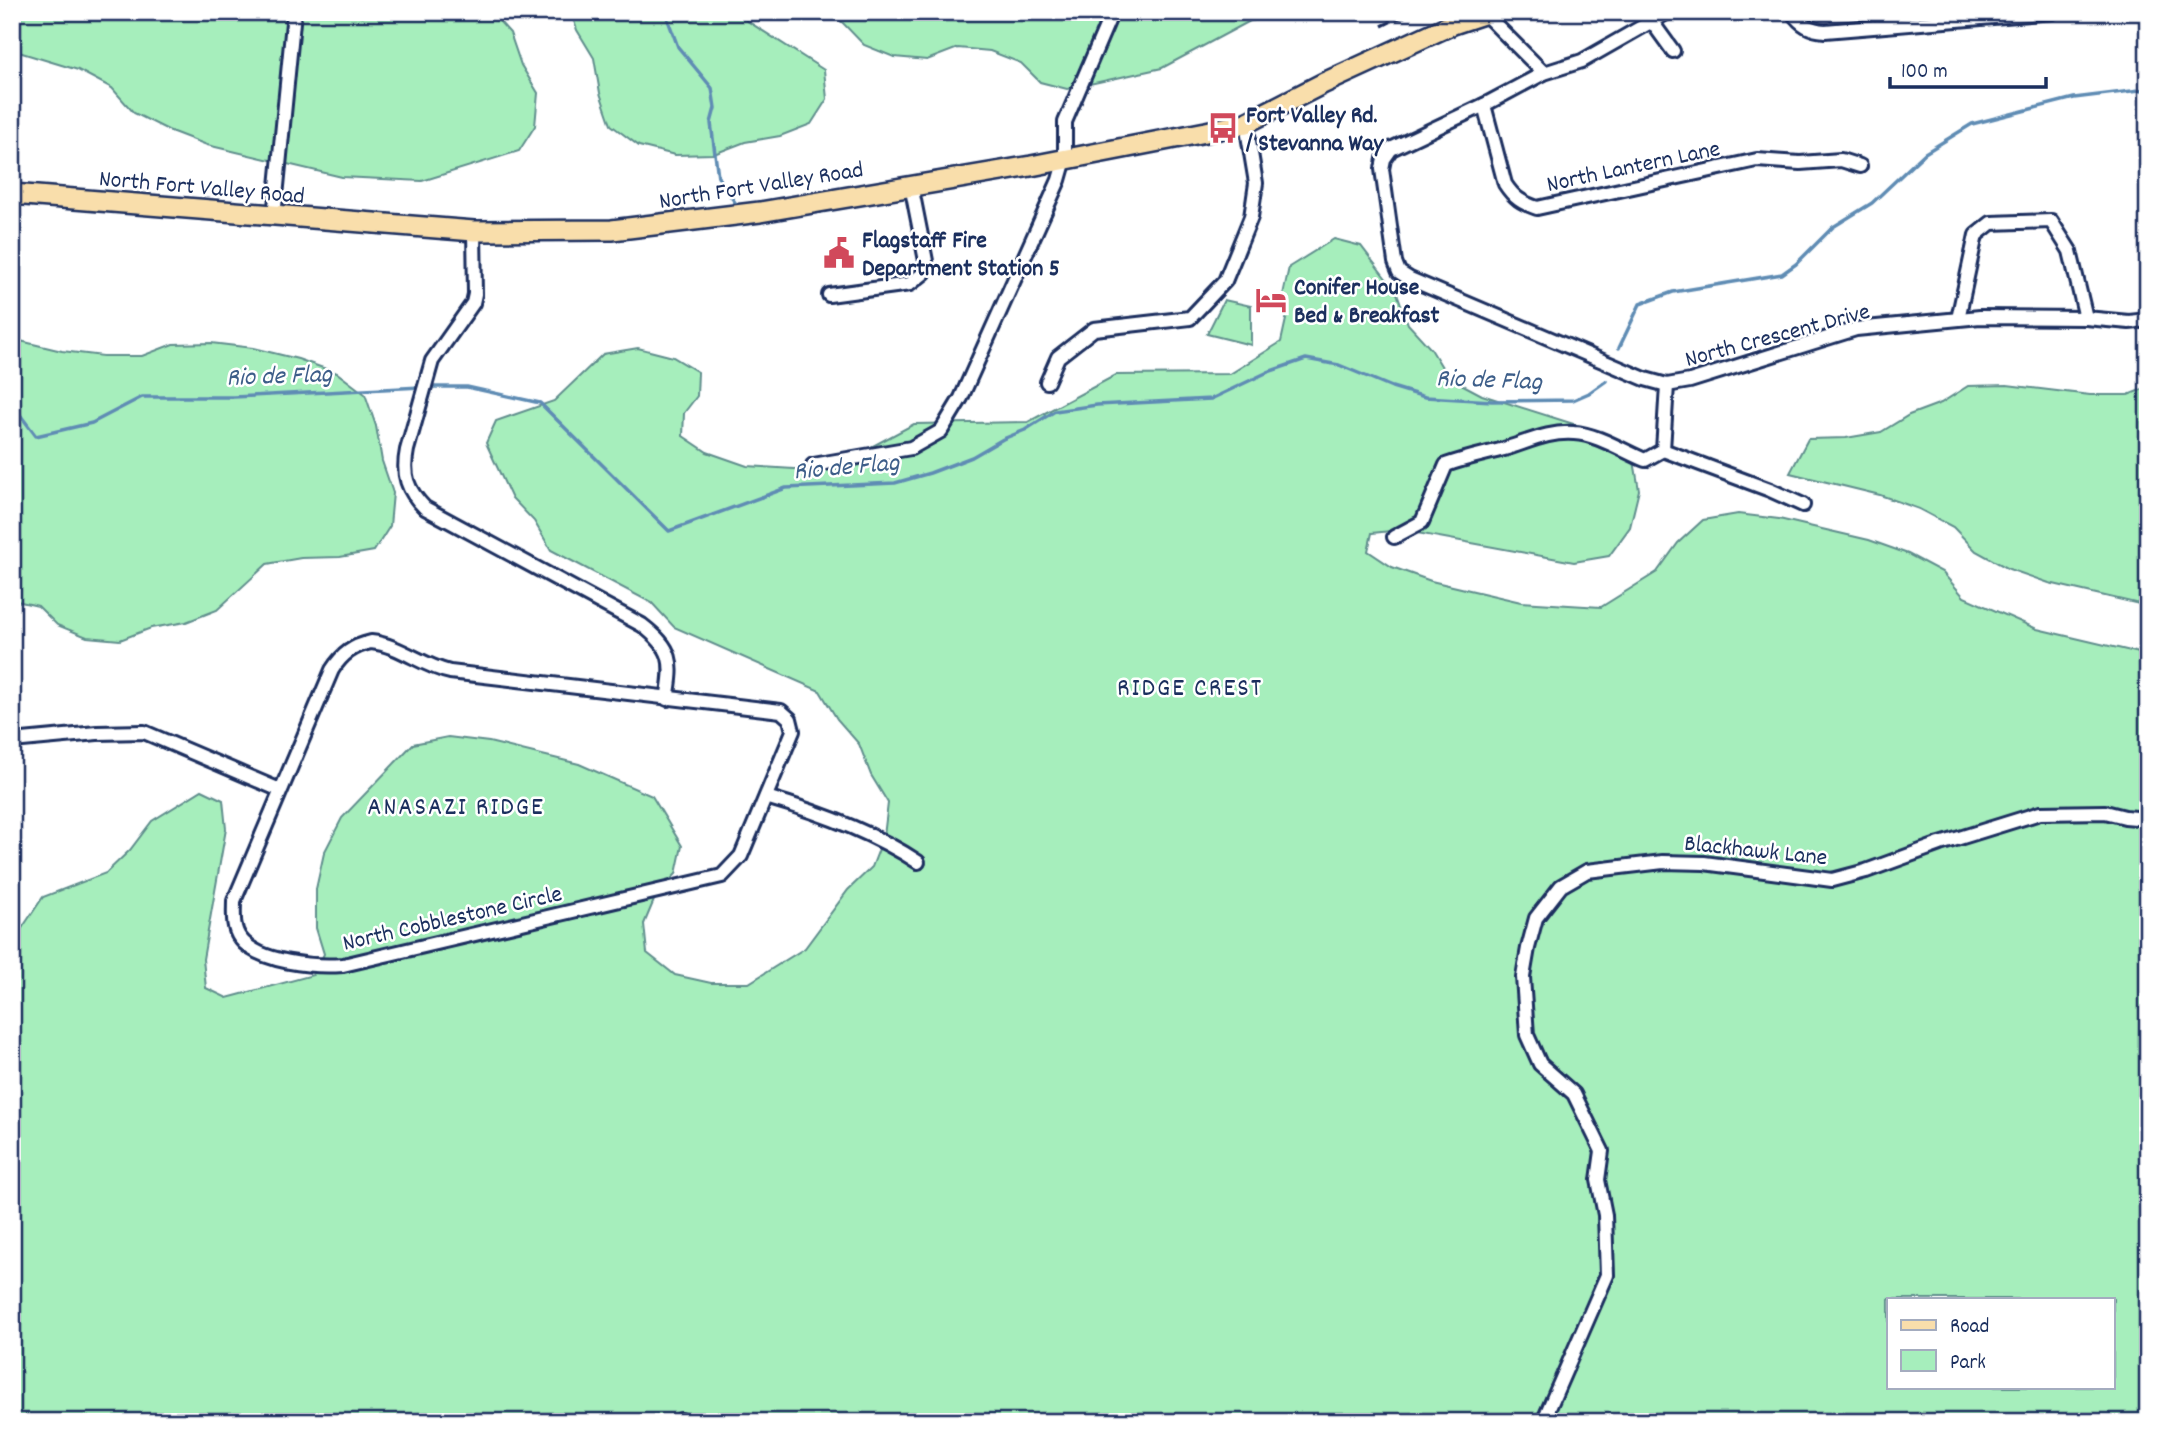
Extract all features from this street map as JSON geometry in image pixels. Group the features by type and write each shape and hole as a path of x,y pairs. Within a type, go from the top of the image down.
{"main road":[{"name":"North Fort Valley Road","path":"12,194 474,231 527,232 644,227 760,212 1065,159 1247,123 1324,83 1453,24 1487,13"}],"street":[{"path":"274,217 294,12"},
{"path":"813,465 911,448 941,431 961,398 1055,189 1065,159 1065,122 1112,12"},
{"path":"1485,105 1544,73 1583,61 1668,12"},
{"path":"1792,12 1802,24 1813,30 1825,31 2053,12"},
{"path":"1487,13 1544,73"},
{"path":"1652,22 1673,51"},
{"name":"North Crescent Drive","path":"1485,105 1391,149 1384,159 1382,169 1395,262 1399,272 1409,279 1645,379 1667,386 1856,329 1958,319 2086,317 2129,322 2148,320"},
{"name":"North Lantern Lane","path":"1485,105 1505,184 1512,195 1522,203 1537,208 1757,160 1800,163 1841,160 1860,166"},
{"path":"1047,382 1058,357 1094,329 1190,318 1225,281 1251,217 1256,183 1247,123"},
{"path":"829,295 909,284 924,273 926,261 911,185"},
{"path":"1958,319 1976,235 1991,223 2013,221 2051,221 2070,251 2086,317"},
{"path":"474,231 473,303 432,361 404,465 405,479 413,496 425,508 642,625 659,638 669,654 671,677 667,699"},
{"path":"1662,450 1667,386"},
{"path":"1394,537 1422,522 1446,465 1466,458 1506,449 1547,435 1574,433 1591,437 1645,460 1662,450"},
{"path":"1662,450 1803,505"},
{"name":"North Cobblestone Circle","path":"371,642 384,643 450,672 781,711 790,719 793,730 741,856 722,876 343,965 320,966 265,956 251,949 239,936 233,920 234,901 280,790 332,670 340,657 359,645 371,642"},
{"path":"12,741 97,733 144,733 280,790"},
{"path":"766,797 890,843 918,862"},
{"name":"Blackhawk Lane","path":"1543,1422 1607,1275 1605,1215 1598,1180 1602,1151 1574,1094 1540,1064 1527,1035 1523,977 1528,948 1536,918 1561,886 1587,871 1663,862 1704,863 1832,880 2040,814 2094,811 2148,819"}],"green space":[{"path":"12,12 344,12 362,17 363,12 491,12 510,33 521,65 538,93 535,126 519,151 422,181 342,177 207,145 134,113 112,88 78,70 12,50"},
{"path":"571,12 739,12 738,15 824,70 827,99 811,124 780,136 745,142 714,154 675,155 639,146 611,125 600,93 594,58 577,30"},
{"path":"825,12 1301,12 1250,21 1162,68 1067,89 1040,82 1021,63 990,51 958,48 927,60 894,57 864,45 841,21"},
{"path":"1334,239 1361,246 1397,293 1408,324 1431,349 1448,377 1482,395 1605,434 1633,455 1639,490 1630,527 1609,556 1574,562 1401,530 1372,533 1368,551 1392,567 1431,581 1521,602 1601,607 1657,572 1678,543 1703,520 1738,514 1779,519 1869,540 1908,554 1942,572 1964,597 2037,629 2148,655 2148,1422 12,1422 12,943 43,897 106,873 130,850 152,821 202,790 223,800 226,829 203,959 206,988 227,998 313,975 324,954 316,928 316,889 324,853 342,818 413,744 448,737 489,742 579,764 652,796 682,846 676,874 657,893 644,924 647,953 675,975 711,983 749,983 805,948 848,890 872,867 884,836 888,803 871,775 859,744 837,719 820,691 674,627 652,603 551,550 534,521 511,497 486,443 496,421 554,401 603,354 638,348 673,357 698,372 697,396 684,413 683,436 707,452 747,466 826,471 914,424 1028,422 1116,375 1230,374 1281,342 1287,315 1283,295 1289,267"},
{"path":"1224,300 1251,306 1251,345 1207,334"},
{"path":"12,339 62,351 103,356 142,356 173,344 211,343 253,348 298,359 337,373 365,394 393,493 390,526 374,551 267,564 217,610 186,622 151,628 120,640 87,637 57,625 38,606 12,600"},
{"path":"2007,385 2090,395 2128,395 2148,387 2148,606 2049,583 2009,569 1976,551 1953,527 1919,509 1880,495 1790,473 1808,439 1846,438 1881,432 1909,415 1941,403 1968,386"}],"waterway":[{"path":"665,12 678,47 712,88 715,108 711,123 718,177 738,207"},
{"name":"Rio de Flag","path":"1619,348 1640,304 1673,292 1782,274 1796,264 1833,227 1872,203 1925,153 1972,124 2074,98 2148,89"},
{"name":"Rio de Flag","path":"428,387 467,387 540,403 669,531 786,488 895,483 930,473 972,457 1055,411 1097,405 1211,399 1268,372 1306,359 1339,365 1392,387 1425,397 1492,401 1573,400 1606,381"},
{"name":"Rio de Flag","path":"12,404 36,436 92,423 142,397 234,397 421,387"}],"railway":[{"path":"1382,26 1420,12"}],"place":[{"name":"Fort Valley Rd. / Stevanna Way","path":"1223,128"},
{"name":"Flagstaff Fire Department Station 5","path":"839,253"},
{"name":"Conifer House Bed & Breakfast","path":"1271,300"}],"district":[{"name":"RIDGE CREST","path":"1190,686"},
{"name":"ANASAZI RIDGE","path":"456,805"}]}
